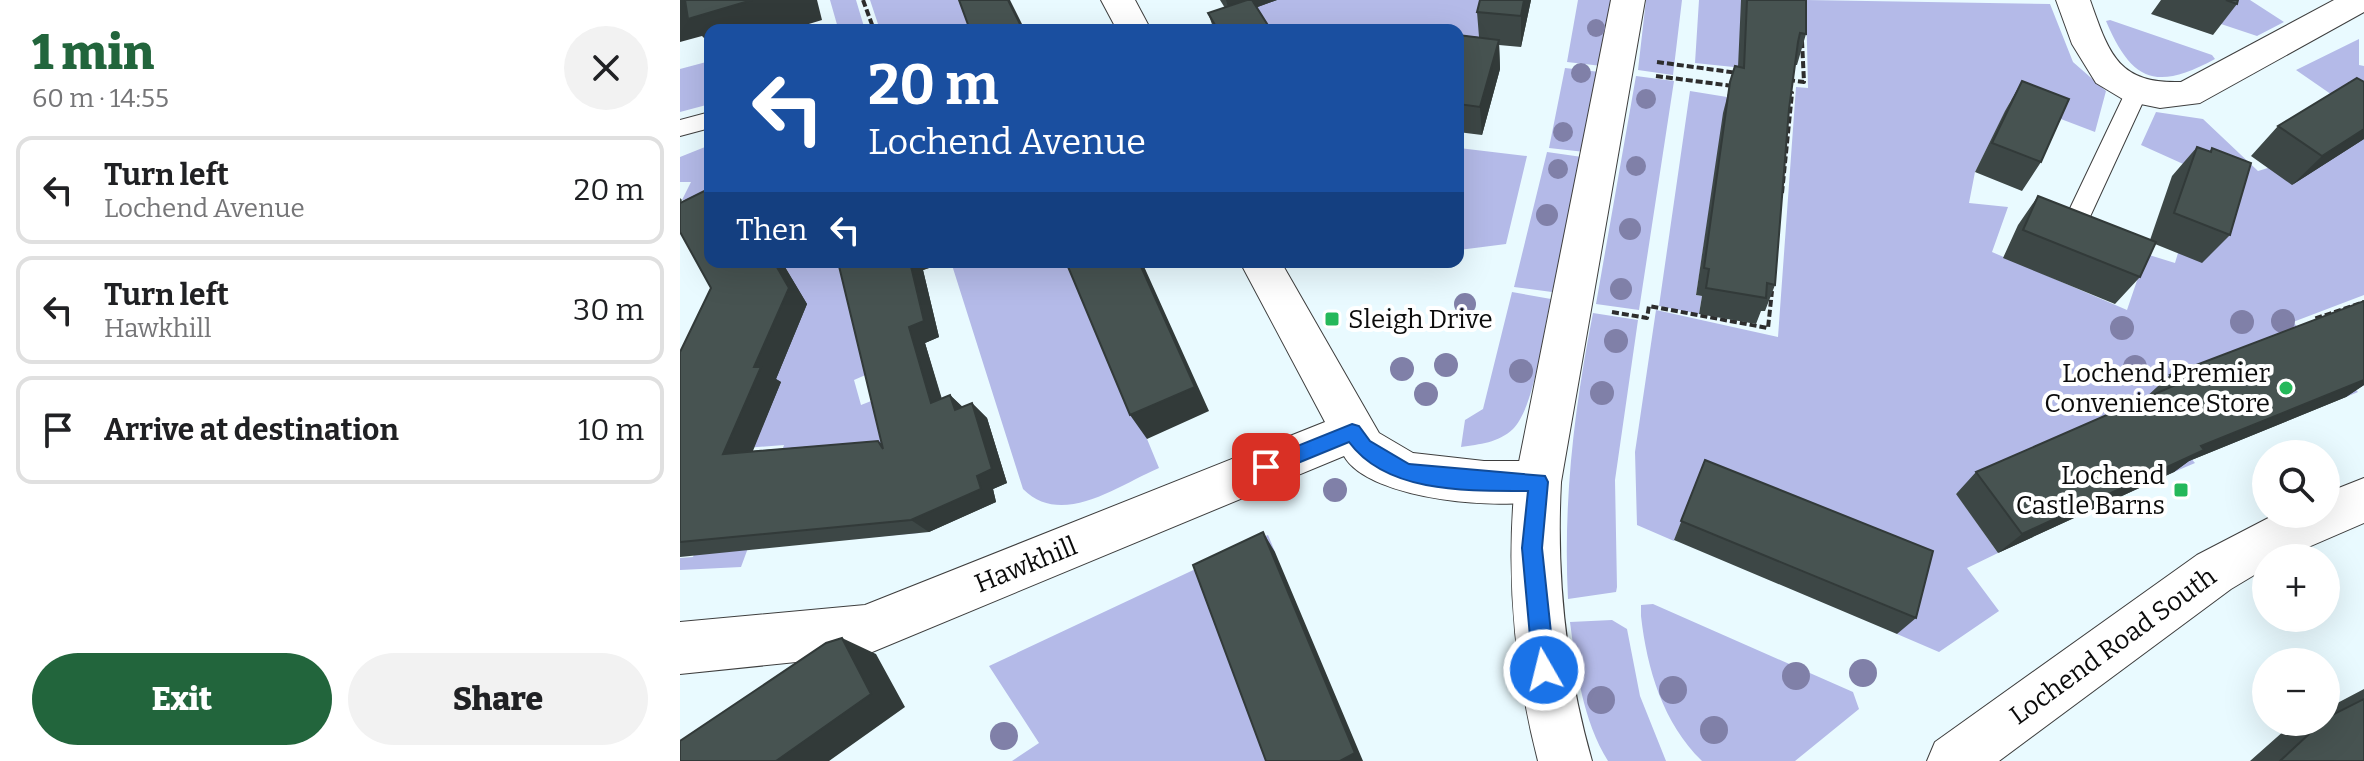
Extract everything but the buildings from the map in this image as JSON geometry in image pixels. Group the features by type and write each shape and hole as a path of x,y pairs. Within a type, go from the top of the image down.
{"street":[{"path":"1118,0 1131,24"},
{"path":"1565,761 1553,720 1537,615 1532,548 1538,482 1619,64 1628,0"},
{"path":"2073,0 2093,58 2110,77 2137,91 2163,96 2187,94 2360,0"},
{"path":"1263,268 1363,447 1406,473 1484,482 1538,482"},
{"name":"Hawkhill","path":"682,654 865,630 1352,432"},
{"name":"Lochend Road South","path":"1954,761 2214,572 2267,541 2364,500"}],"lane":[{"path":"2076,221 2137,91"},
{"path":"680,128 704,122"}],"path":[{"path":"863,0 872,24"},
{"path":"1775,78 1804,82 1802,27"},
{"path":"1619,64 1746,74"},
{"path":"1619,64 1749,88"},
{"path":"1778,91 1792,93 1781,203"},
{"path":"1572,304 1647,318 1649,306 1768,328 1773,281"},
{"path":"2324,330 2314,319 2364,302"}],"shaded area":[{"path":"830,0 856,0 863,24 837,24"},
{"path":"870,0 966,0 973,24 878,24"},
{"path":"1268,0 1490,0 1479,43 1464,58 1464,24 1242,24 1253,9"},
{"path":"1578,0 1612,0 1602,66 1567,62"},
{"path":"1646,0 1682,0 1673,75 1638,70"},
{"path":"1699,0 1741,0 1743,68 1695,63"},
{"path":"1806,0 2050,4 2073,62 2106,91 2095,132 2011,100 1975,172 1969,203 2008,207 1992,252 2127,310 2146,254 2175,263 2178,253 2230,185 2141,145 2156,112 2203,119 2258,171 2364,139 2364,295 2293,322 2358,392 2346,397 2292,342 2139,399 2195,463 2174,472 1956,493 1998,553 1967,568 1999,611 1939,652 1897,634 1913,570 1696,483 1674,541 1637,525 1635,452 1656,310 1778,337 1796,87 1808,88"},
{"path":"2185,0 2250,0 2284,22 2257,36 2218,23"},
{"path":"2106,21 2212,55 2215,59 2177,75 2148,75 2126,57"},
{"path":"2359,39 2359,65 2364,66 2364,117 2296,70"},
{"path":"704,63 704,106 680,112 680,69"},
{"path":"1565,68 1600,72 1585,152 1549,148"},
{"path":"1636,76 1674,81 1639,310 1596,304"},
{"path":"1690,91 1727,97 1696,295 1702,296 1699,314 1659,306"},
{"path":"704,147 704,209 695,199 682,200 691,182 680,182 680,157"},
{"path":"1464,149 1527,156 1506,244 1464,249"},
{"path":"1547,152 1582,157 1552,292 1514,287"},
{"path":"786,268 852,268 877,370 854,380 861,405 884,396 919,533 748,548 741,567 680,570 680,558 693,557 703,531 760,515 784,445 717,450 757,383 792,279"},
{"path":"953,268 1076,268 1159,468 1108,493 1072,504 1055,505 1038,500 1023,489"},
{"path":"1512,292 1551,299 1533,387 1521,418 1507,434 1488,442 1461,447 1465,420 1483,409"},
{"path":"1593,313 1638,320 1615,480 1617,587 1616,592 1568,599 1567,526 1572,455 1580,384"},
{"path":"1268,535 1275,552 1276,761 1012,761 1039,743 989,666"},
{"path":"1653,604 1853,692 1859,709 1795,761 1702,761 1677,730 1653,675 1641,605"},
{"path":"1612,620 1627,629 1640,696 1666,761 1608,761 1592,729 1578,676 1570,622"}],"place":[{"name":"Sleigh Drive","path":"1332,319"},
{"name":"Lochend Premier Convenience Store","path":"2286,388"},
{"name":"Lochend Castle Barns","path":"2181,490"}],"route":[{"path":"1266,467 1352,432 1363,447 1406,473 1484,482 1538,482 1532,548 1544,670"}]}
